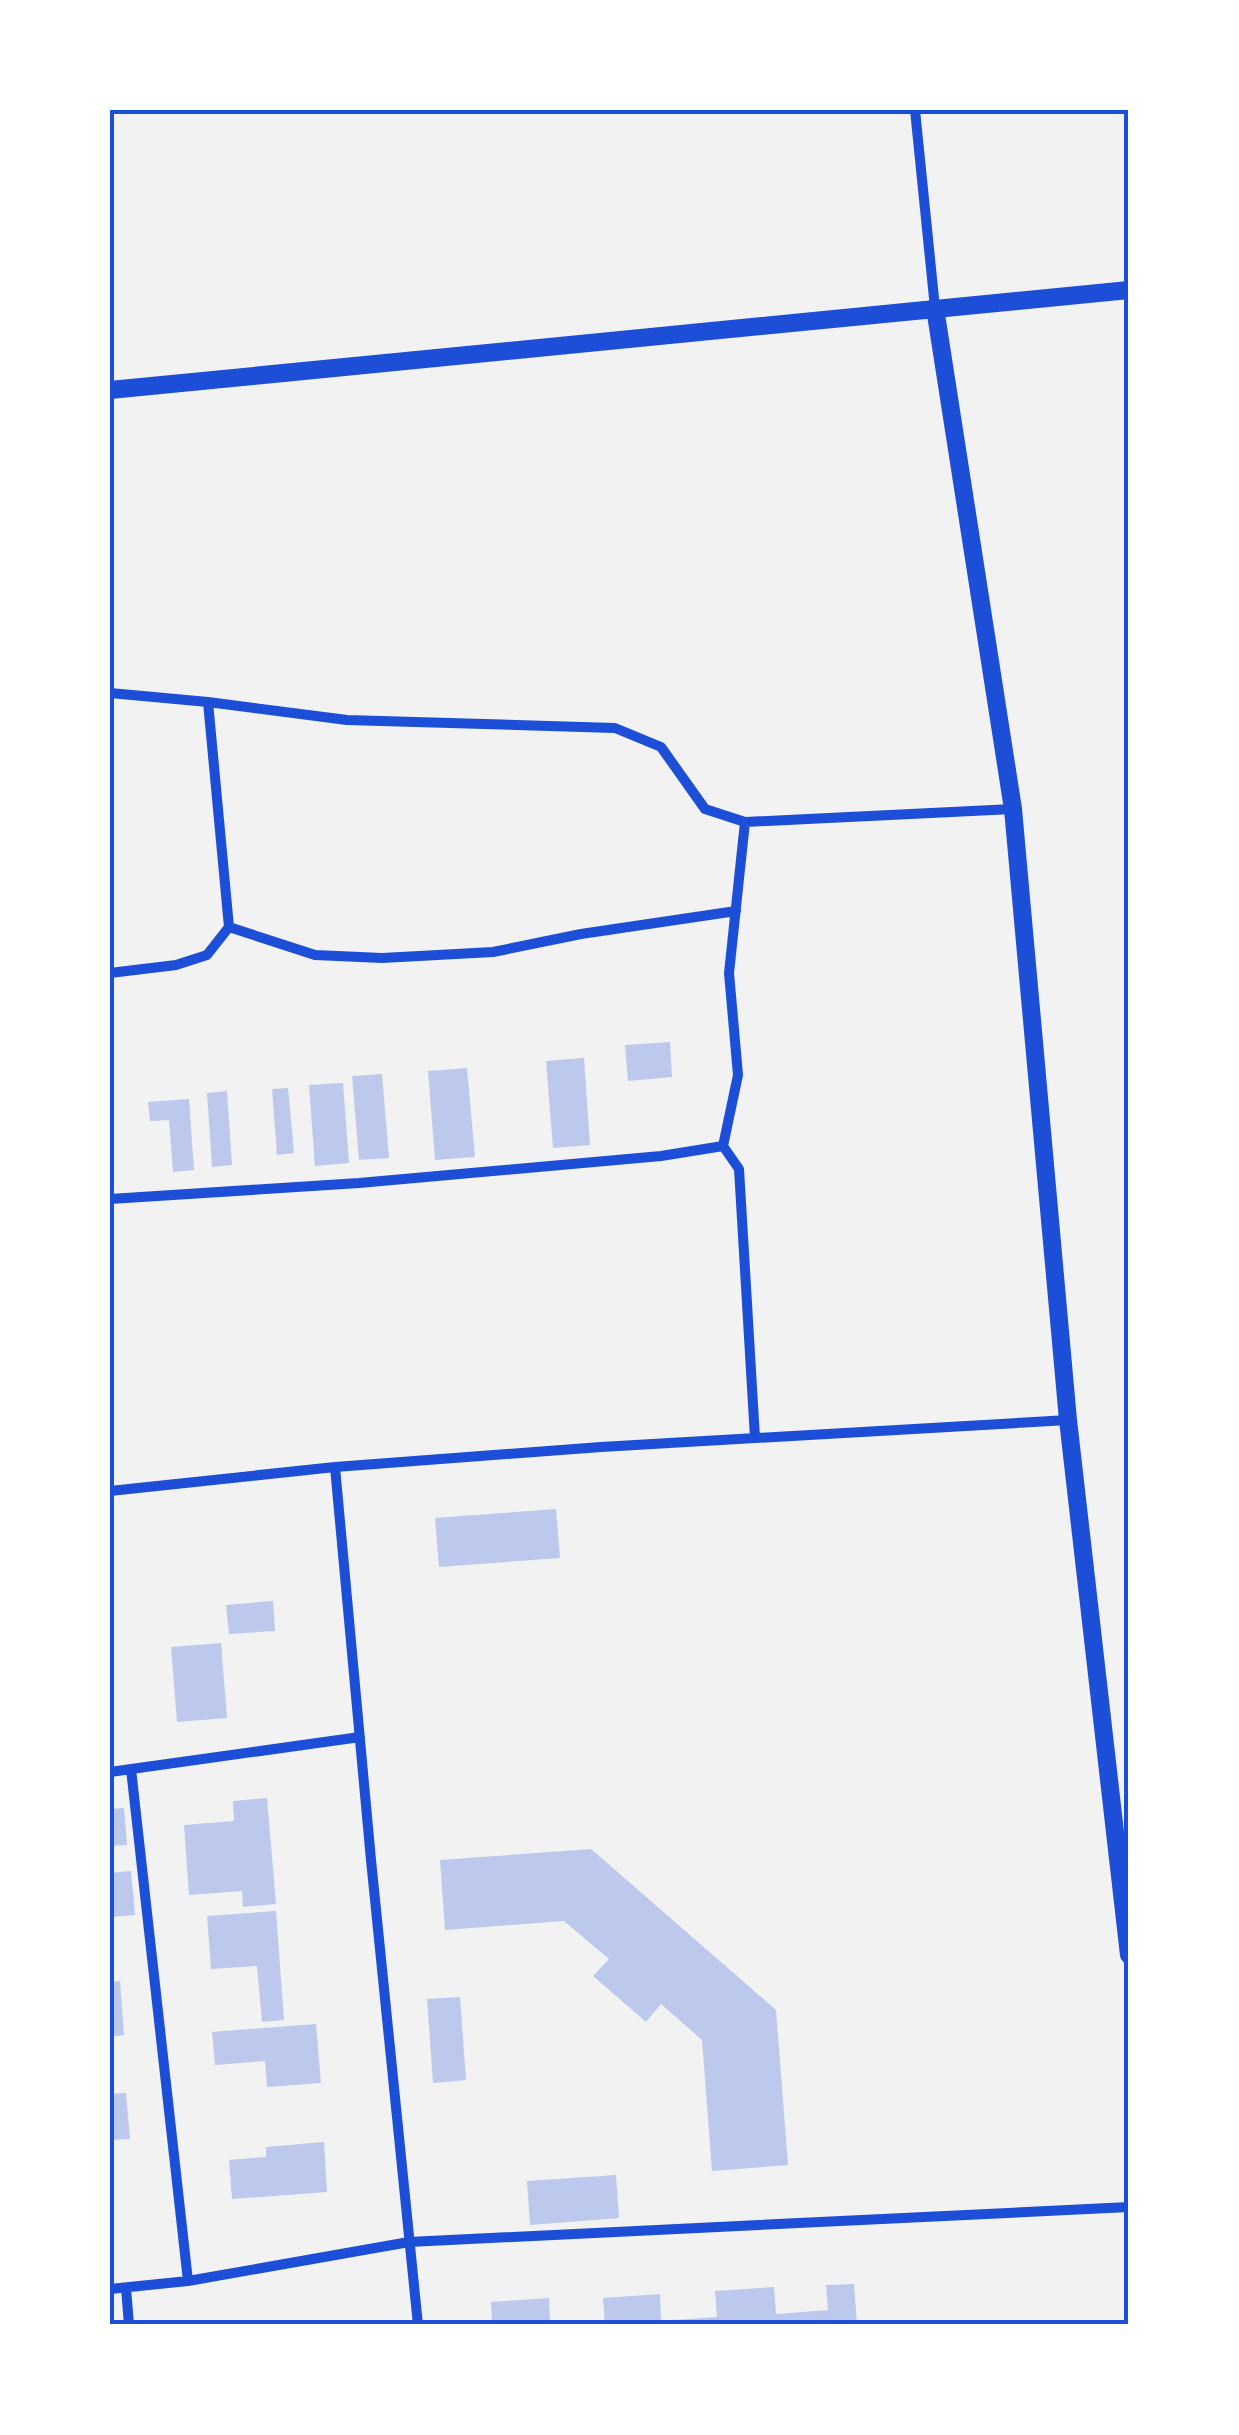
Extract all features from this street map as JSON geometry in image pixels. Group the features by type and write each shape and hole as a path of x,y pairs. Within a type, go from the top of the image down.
{"street":[{"path":"915,110 936,308 1013,808 1068,1420 1129,1954"},
{"path":"110,390 1129,290"},
{"path":"110,693 346,720 615,728 661,746 705,809 745,822 1013,808"},
{"path":"110,973 176,965 207,955 229,927 208,702"},
{"path":"745,822 729,973 738,1075 723,1146 738,1169 755,1438"},
{"path":"229,927 315,955 382,958 493,952 581,934 736,911"},
{"path":"110,1199 359,1183 661,1156 723,1146"},
{"path":"110,1478 111,1491 335,1467 1068,1420"},
{"path":"335,1467 418,2325"},
{"path":"110,1772 360,1738"},
{"path":"132,1769 188,2282"},
{"path":"110,2289 188,2282 410,2242 1129,2207"},
{"path":"126,2288 129,2325"}],"building":[{"path":"670,1042 672,1077 628,1081 625,1045"},
{"path":"584,1058 590,1145 553,1148 546,1061"},
{"path":"467,1068 475,1157 435,1160 428,1071"},
{"path":"382,1074 389,1158 359,1160 352,1076"},
{"path":"343,1083 349,1163 315,1166 309,1085"},
{"path":"288,1088 294,1153 277,1155 272,1089"},
{"path":"227,1091 232,1165 212,1167 207,1093"},
{"path":"189,1099 194,1170 173,1172 169,1120 150,1121 148,1102"},
{"path":"556,1509 560,1558 439,1567 435,1518"},
{"path":"273,1601 275,1631 229,1634 226,1605"},
{"path":"221,1643 227,1718 177,1722 171,1647"},
{"path":"267,1798 276,1904 243,1907 242,1891 189,1895 184,1825 234,1821 233,1801"},
{"path":"124,1808 127,1845 110,1846 110,1809"},
{"path":"591,1849 776,2010 788,2165 712,2171 702,2040 661,2004 646,2022 593,1976 609,1959 564,1921 445,1930 440,1860"},
{"path":"131,1871 135,1915 110,1917 110,1873"},
{"path":"276,1911 284,2020 262,2022 257,1966 211,1969 207,1916"},
{"path":"120,1981 124,2035 110,2037 110,1982"},
{"path":"460,1997 466,2080 433,2083 427,1999"},
{"path":"316,2024 321,2083 267,2087 265,2061 215,2065 212,2032"},
{"path":"126,2093 130,2139 110,2140 110,2094"},
{"path":"324,2142 327,2192 232,2199 229,2160 266,2157 266,2147"},
{"path":"616,2175 619,2218 530,2225 527,2181"},
{"path":"854,2284 857,2325 605,2325 603,2298 660,2294 661,2321 717,2317 715,2291 774,2287 776,2314 828,2310 826,2285"},
{"path":"549,2298 550,2325 492,2325 491,2302"}]}
